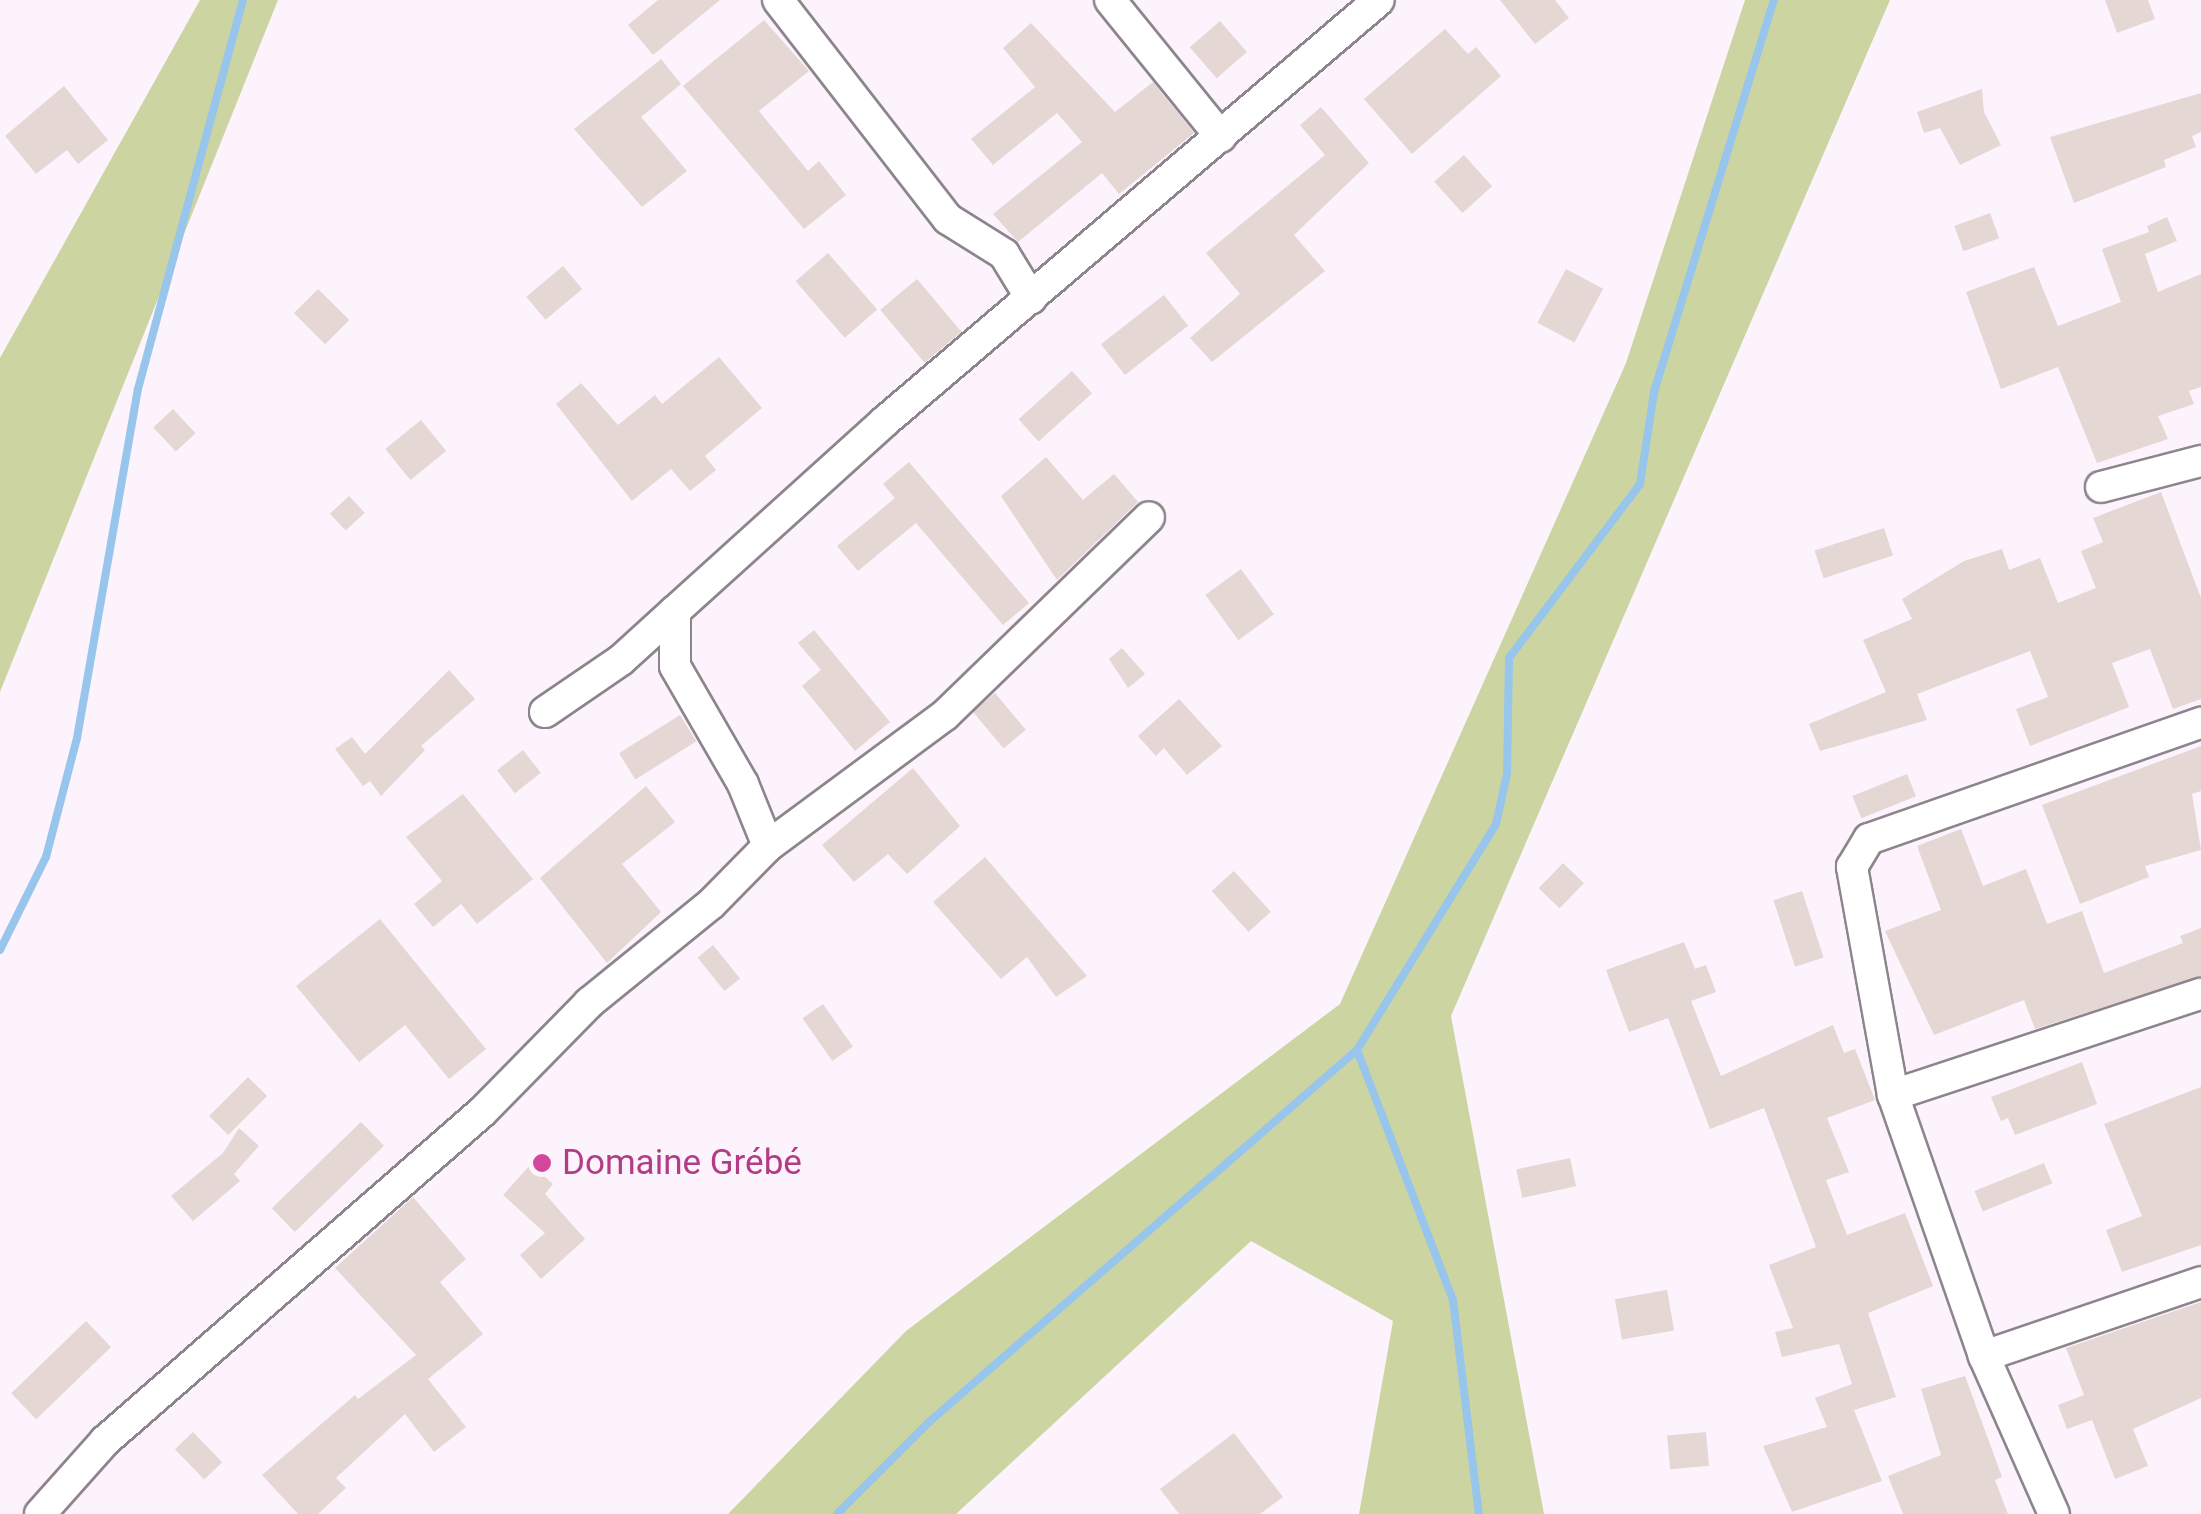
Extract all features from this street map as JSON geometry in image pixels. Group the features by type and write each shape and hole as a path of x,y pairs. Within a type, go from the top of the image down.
{"street":[{"path":"778,0 938,207 1004,254 1031,298"},
{"path":"1110,0 1221,137"},
{"path":"545,712 622,660 1031,298 1379,0"},
{"path":"2102,487 2201,461"},
{"path":"40,1514 134,1414 482,1112 589,1003 711,904 768,846 946,715 1149,517"},
{"path":"675,611 675,666 743,784 768,846"},
{"path":"2054,1514 1984,1356 1893,1095 1852,867 1858,851 1869,839 2201,723"},
{"path":"1893,1095 2201,994"},
{"path":"1984,1356 2201,1282"}],"green space":[{"path":"200,0 278,0 0,692 0,358"},
{"path":"1745,0 1890,0 1451,1016 1544,1514 1359,1514 1393,1321 1251,1241 956,1514 728,1514 906,1331 1340,1004 1626,363"}],"building":[{"path":"658,0 720,0 653,55 628,25"},
{"path":"1500,0 1555,0 1569,18 1535,44"},
{"path":"2105,0 2148,0 2155,19 2117,33"},
{"path":"764,20 809,71 759,111 808,171 819,161 846,195 804,229 683,86"},
{"path":"1220,21 1247,52 1217,78 1190,47"},
{"path":"1031,23 1115,112 1153,82 1194,133 1119,194 1102,173 1018,242 993,214 1082,142 1057,113 993,165 971,139 1035,87 1003,48"},
{"path":"1445,29 1468,54 1476,47 1501,76 1412,154 1364,99"},
{"path":"661,59 681,84 641,117 687,171 642,207 574,129"},
{"path":"64,86 108,140 78,164 67,150 36,174 5,136"},
{"path":"1982,89 1984,112 2001,145 1960,165 1940,128 1924,133 1917,112"},
{"path":"2201,93 2201,132 2192,136 2196,147 2164,160 2166,167 2074,203 2050,137"},
{"path":"1321,107 1369,163 1294,235 1325,271 1212,362 1190,338 1240,294 1206,253 1325,155 1300,125"},
{"path":"1464,155 1492,186 1462,213 1434,182"},
{"path":"1990,213 1999,238 1964,251 1954,226"},
{"path":"2167,217 2177,241 2145,254 2158,292 2201,274 2201,387 2189,391 2194,404 2158,416 2168,439 2097,463 2058,367 2001,389 1966,292 2034,267 2058,326 2121,302 2102,249 2149,232 2147,226"},
{"path":"828,253 877,310 845,338 796,281"},
{"path":"563,266 582,289 546,320 526,297"},
{"path":"1566,269 1603,289 1574,343 1537,323"},
{"path":"917,279 961,332 925,363 880,310"},
{"path":"318,289 349,320 325,344 294,313"},
{"path":"1164,295 1188,326 1125,375 1101,344"},
{"path":"719,357 762,408 705,456 716,470 690,491 671,469 632,501 556,404 581,383 618,425 655,395 662,404"},
{"path":"1072,371 1092,393 1039,441 1018,419"},
{"path":"173,409 196,433 176,452 153,427"},
{"path":"421,420 446,451 410,480 385,449"},
{"path":"1046,457 1083,500 1114,474 1138,502 1057,580 1001,496"},
{"path":"909,462 1029,603 1003,625 916,523 858,571 837,546 895,498 883,484"},
{"path":"2161,492 2201,598 2201,699 2173,709 2150,649 2112,663 2129,707 2030,746 2016,709 2048,697 2030,651 1917,694 1927,720 1820,751 1809,724 1886,692 1863,640 1912,619 1902,599 1964,561 2002,549 2009,570 2040,558 2058,603 2096,588 2081,551 2103,542 2093,518"},
{"path":"349,496 365,513 346,531 330,514"},
{"path":"1884,528 1893,556 1824,578 1815,551"},
{"path":"1241,569 1274,614 1238,640 1205,595"},
{"path":"814,630 890,722 855,751 802,686 821,670 798,643"},
{"path":"1122,648 1145,674 1128,688 1109,659"},
{"path":"449,670 475,699 421,746 425,750 381,796 370,781 363,786 335,749 352,737 365,754"},
{"path":"995,693 1026,730 1004,748 973,712"},
{"path":"1179,699 1222,746 1187,775 1164,748 1156,756 1138,736"},
{"path":"680,715 696,741 635,779 619,753"},
{"path":"2201,746 2201,791 2192,794 2201,850 2145,866 2149,877 2080,904 2042,805"},
{"path":"523,750 541,773 515,793 497,770"},
{"path":"913,768 960,826 907,874 888,854 854,882 822,845"},
{"path":"1907,774 1916,796 1861,818 1852,796"},
{"path":"646,786 675,822 622,864 661,912 607,963 540,878"},
{"path":"463,794 533,879 477,924 461,904 433,927 414,904 442,881 406,837"},
{"path":"1961,829 1983,886 2026,869 2047,924 2082,911 2104,973 2183,943 2180,936 2201,928 2201,976 2035,1029 2024,1000 1934,1035 1885,931 1941,910 1917,846"},
{"path":"985,857 1087,976 1056,997 1027,957 1001,979 933,902"},
{"path":"1563,863 1584,883 1560,908 1539,888"},
{"path":"1234,871 1271,912 1249,932 1212,891"},
{"path":"1802,891 1824,958 1795,967 1773,900"},
{"path":"380,919 486,1049 449,1079 405,1025 359,1062 296,986"},
{"path":"1684,942 1695,969 1706,965 1716,992 1691,1001 1721,1076 1833,1025 1844,1053 1855,1049 1875,1100 1827,1118 1849,1172 1826,1180 1847,1235 1905,1213 1933,1286 1868,1313 1896,1397 1854,1410 1882,1481 1792,1512 1763,1446 1827,1427 1815,1398 1852,1384 1839,1344 1782,1357 1775,1332 1793,1328 1769,1265 1816,1247 1764,1108 1710,1129 1668,1018 1629,1032 1606,970"},
{"path":"713,945 740,978 725,991 697,958"},
{"path":"823,1004 853,1047 832,1061 803,1018"},
{"path":"2082,1062 2097,1104 2015,1135 2008,1118 2001,1121 1991,1097"},
{"path":"248,1077 267,1096 228,1135 209,1116"},
{"path":"2201,1087 2201,1245 2122,1272 2106,1230 2142,1216 2104,1124"},
{"path":"361,1122 384,1146 295,1232 272,1208"},
{"path":"239,1128 259,1146 234,1174 240,1181 193,1221 171,1196 223,1153"},
{"path":"1570,1158 1576,1186 1522,1198 1516,1169"},
{"path":"2044,1163 2052,1183 1983,1211 1974,1191"},
{"path":"531,1164 553,1184 545,1194 585,1239 541,1279 520,1255 545,1233 503,1195"},
{"path":"413,1197 466,1259 440,1282 483,1334 428,1379 466,1427 434,1452 405,1414 336,1478 346,1488 318,1514 298,1514 262,1475 355,1395 358,1399 416,1355 335,1268"},
{"path":"1667,1290 1674,1330 1622,1340 1615,1299"},
{"path":"2201,1302 2201,1398 2133,1429 2148,1466 2115,1479 2092,1420 2067,1429 2058,1405 2084,1395 2066,1348"},
{"path":"86,1321 111,1347 36,1419 11,1393"},
{"path":"1965,1376 2002,1477 1995,1480 2008,1514 1903,1514 1888,1476 1941,1455 1921,1389"},
{"path":"193,1432 222,1462 204,1480 175,1449"},
{"path":"1706,1432 1709,1466 1670,1469 1667,1435"},
{"path":"1234,1433 1283,1497 1260,1514 1179,1514 1160,1489"}],"waterway":[{"path":"0,950 46,857 77,738 138,389 243,0"},
{"path":"837,1514 929,1422 1357,1050 1496,824 1507,774 1509,658 1640,484 1654,392 1774,0"},
{"path":"1357,1050 1453,1300 1479,1514"}],"place":[{"name":"Domaine Grébé","path":"542,1163"}]}
